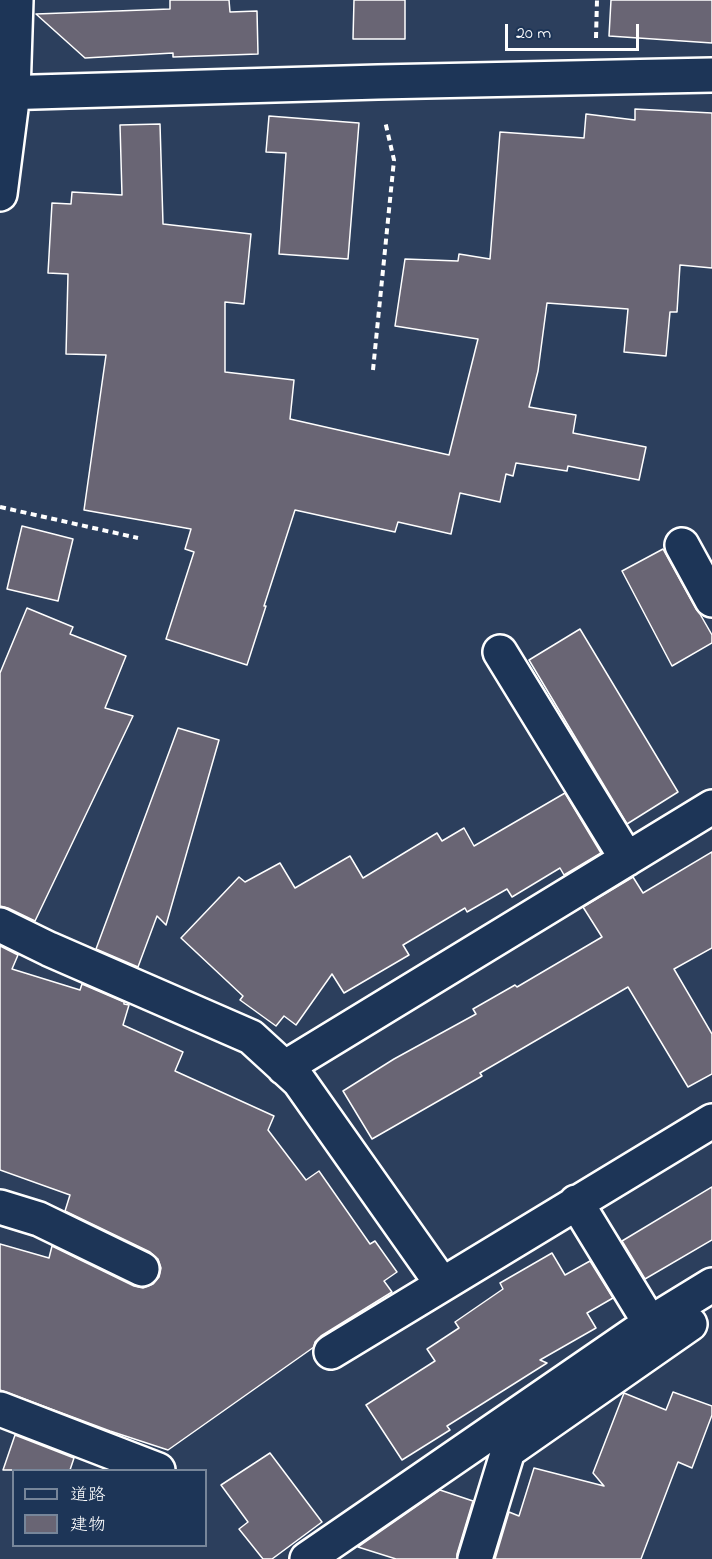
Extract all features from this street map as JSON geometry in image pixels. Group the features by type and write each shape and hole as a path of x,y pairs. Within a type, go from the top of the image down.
{"street":[{"path":"0,194 16,0"},
{"path":"7,93 712,75"},
{"path":"682,545 712,600"},
{"path":"500,652 627,859"},
{"path":"284,1068 712,807"},
{"path":"0,925 49,949 251,1037 299,1081 442,1284"},
{"path":"331,1352 712,1121"},
{"path":"576,1202 680,1324"},
{"path":"0,1207 39,1219 142,1269"},
{"path":"475,1559 508,1451 680,1324 712,1285"},
{"path":"307,1559 680,1324"},
{"path":"0,1409 155,1469"}],"path":[{"path":"373,370 394,160 378,82"},
{"path":"0,507 138,538"}],"building":[{"path":"170,0 229,0 230,12 257,11 258,54 173,57 173,53 85,58 36,14 170,9"},
{"path":"354,0 405,0 405,39 353,39"},
{"path":"611,0 712,0 712,43 609,36"},
{"path":"635,109 712,113 712,268 680,265 677,312 670,312 666,356 624,352 628,309 547,303 538,371 529,407 576,415 573,433 646,447 639,480 568,466 567,471 516,463 513,476 506,474 500,502 460,493 451,534 398,522 395,532 295,510 247,665 166,639 194,552 185,549 191,529 84,510 106,355 66,354 68,274 48,273 52,203 71,204 72,192 122,195 120,125 160,124 163,224 251,234 244,304 225,302 225,372 294,380 290,419 449,455 478,339 395,326 405,259 458,261 459,254 490,259 500,132 584,138 586,114 635,120"},
{"path":"269,116 359,123 348,259 279,254 286,153 266,152"},
{"path":"22,526 73,539 58,601 7,589"},
{"path":"663,549 712,635 712,643 672,666 622,571"},
{"path":"27,608 73,627 70,634 126,656 105,708 133,716 35,921 0,906 0,673"},
{"path":"580,629 678,792 627,824 529,660"},
{"path":"178,728 219,740 166,925 157,916 138,967 96,949"},
{"path":"565,793 601,853 564,875 560,868 512,897 507,889 467,912 465,908 403,945 409,955 344,993 332,974 296,1025 284,1016 276,1026 240,1000 243,996 181,938 239,877 245,882 280,863 295,888 350,856 363,878 437,833 442,841 464,828 474,846"},
{"path":"712,852 712,948 674,969 712,1034 712,1074 688,1087 628,987 480,1073 482,1076 372,1139 343,1091 394,1059 476,1014 473,1009 515,985 517,987 602,937 583,907 633,877 643,893"},
{"path":"0,946 18,955 12,969 80,990 82,984 129,1005 123,1025 183,1052 175,1071 274,1116 268,1130 306,1180 319,1171 370,1244 375,1241 397,1272 384,1281 392,1292 321,1336 315,1342 314,1347 168,1450 0,1390 0,1244 49,1258 52,1246 134,1286 143,1288 153,1284 159,1277 161,1268 158,1259 150,1252 65,1211 70,1195 0,1170"},
{"path":"712,1187 712,1240 645,1279 622,1241"},
{"path":"552,1253 565,1275 590,1261 613,1298 587,1313 596,1328 540,1360 547,1363 447,1426 450,1430 402,1460 366,1405 435,1361 427,1349 459,1328 455,1322 503,1289 500,1283"},
{"path":"673,1392 712,1406 712,1415 692,1468 678,1462 641,1559 495,1559 509,1512 519,1516 534,1468 604,1486 593,1473 624,1393 666,1410"},
{"path":"15,1435 74,1458 70,1469 3,1470"},
{"path":"270,1453 322,1522 272,1559 263,1559 239,1529 248,1522 221,1485"},
{"path":"440,1490 473,1501 457,1559 396,1559 358,1547"}]}
